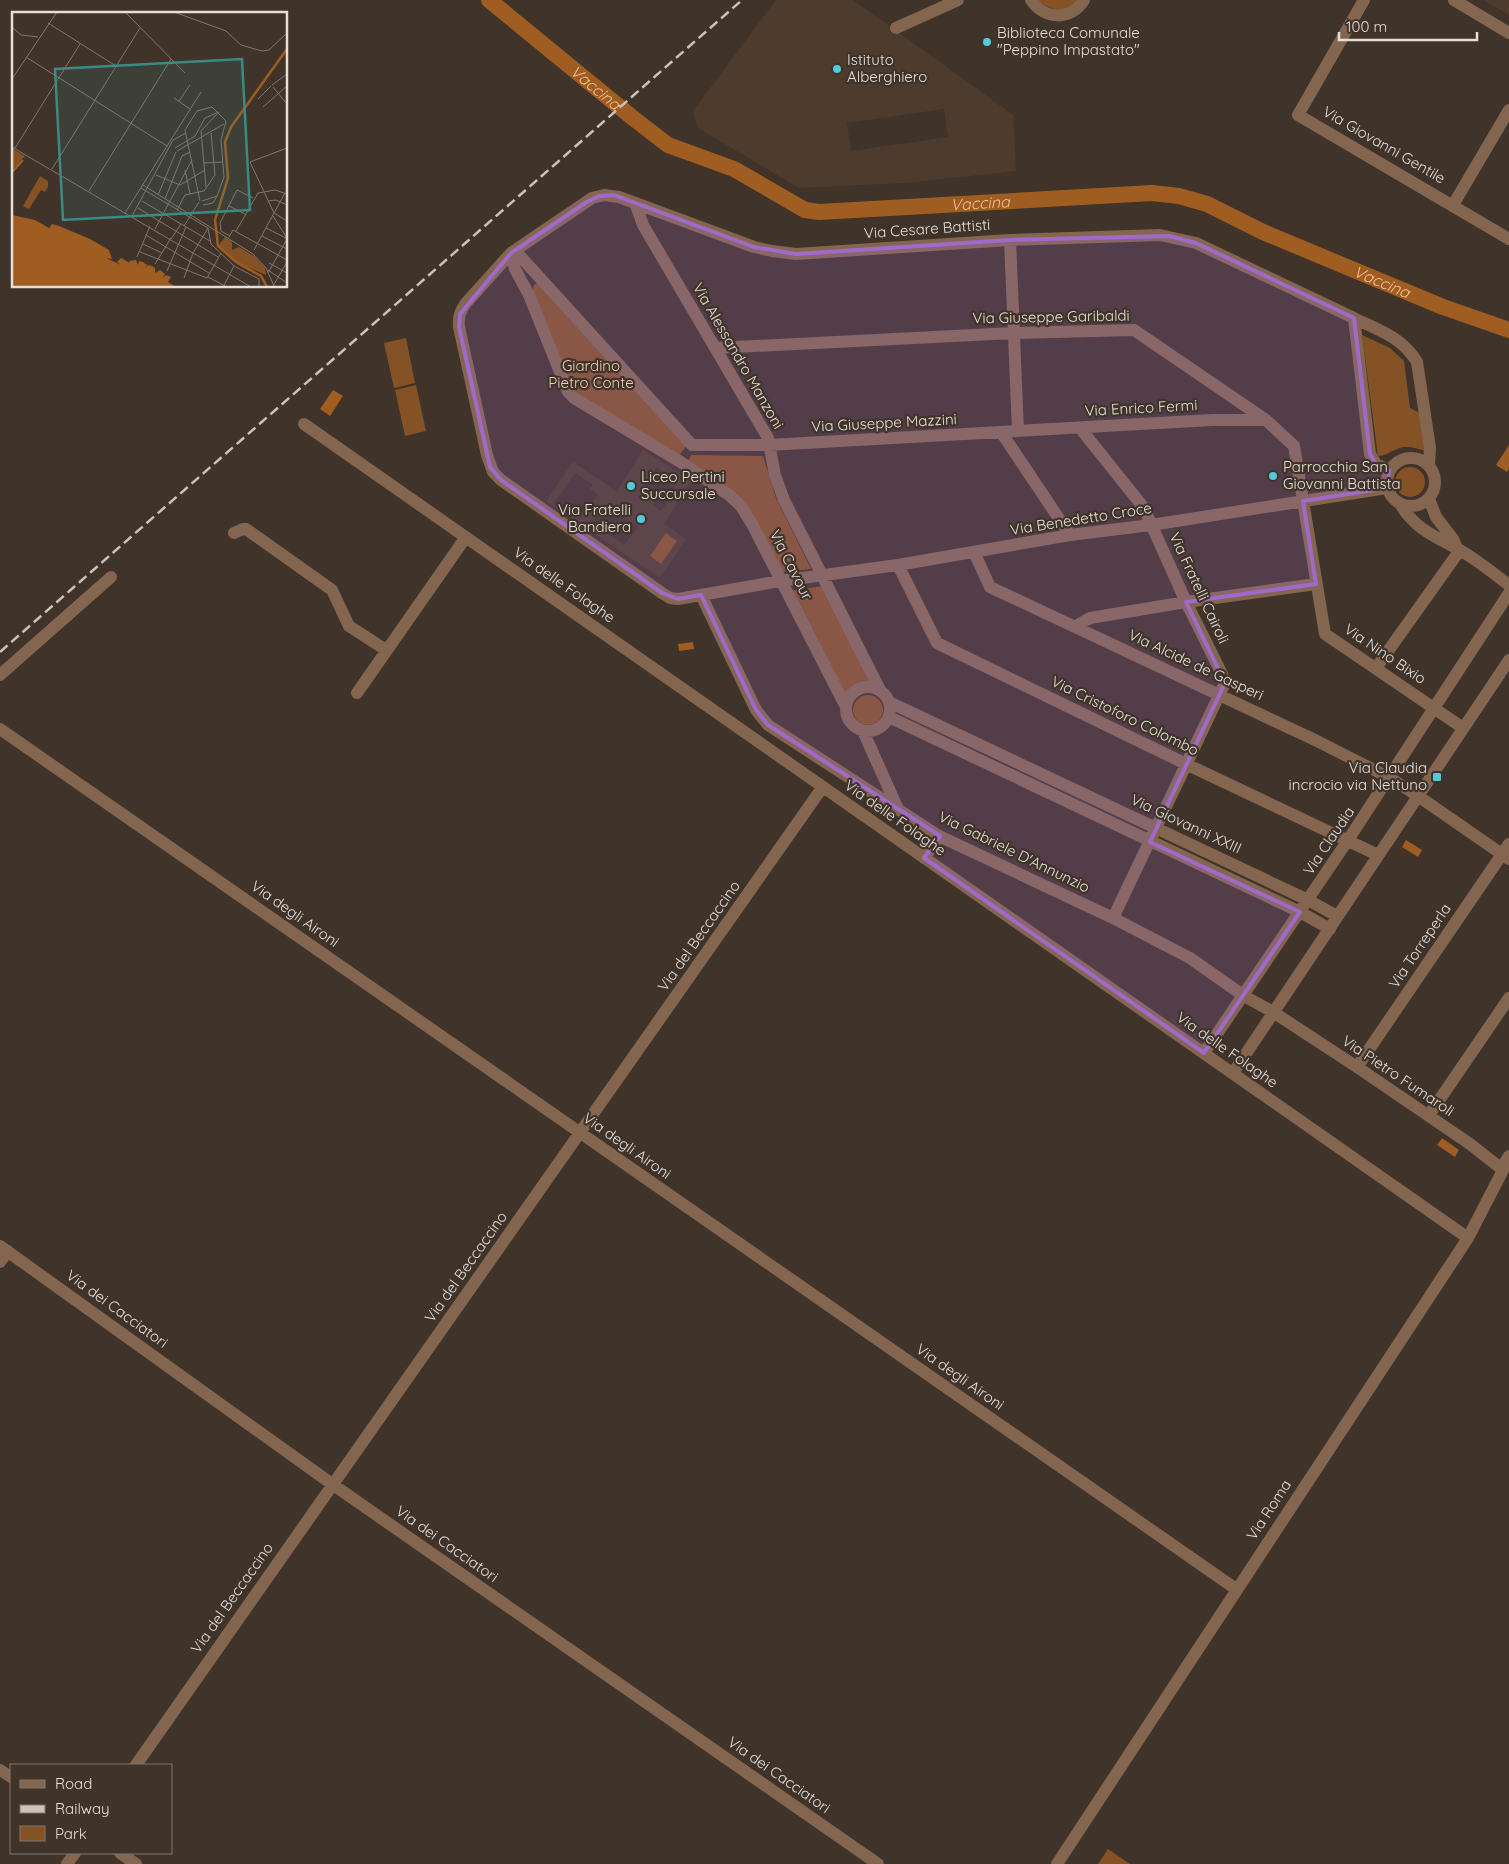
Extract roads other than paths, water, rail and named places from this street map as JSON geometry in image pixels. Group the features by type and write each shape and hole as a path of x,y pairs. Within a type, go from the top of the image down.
{"street":[{"path":"896,28 958,0"},
{"path":"1030,0 1043,12 1059,16 1074,11 1084,0"},
{"name":"Via Giovanni Gentile","path":"1364,0 1298,114 1509,239"},
{"path":"1454,0 1509,33"},
{"path":"1453,205 1509,110"},
{"name":"Via Cesare Battisti","path":"511,252 596,196 610,195 754,247 780,252 812,253 1010,240 1160,235 1177,237 1196,243 1401,342 1411,352 1416,362 1430,448 1429,465"},
{"name":"Via Alessandro Manzoni","path":"635,203 643,225 768,438 775,475 781,491 880,690"},
{"path":"1010,240 1018,431"},
{"path":"679,462 692,445 520,256 511,252 466,303 461,310 459,319 459,327 487,455 493,472 501,480 666,596 678,599 780,581"},
{"name":"Via Cavour","path":"511,252 515,269 529,294 568,392 574,398 679,462 729,495 741,506 846,708"},
{"path":"1354,318 1370,454 1376,464 1389,470"},
{"name":"Via Giuseppe Garibaldi","path":"716,348 1013,333 1134,330 1266,420 1294,446 1303,501"},
{"name":"Via Enrico Fermi","path":"1018,431 1212,420 1266,420"},
{"name":"Via delle Folaghe","path":"304,424 1468,1238"},
{"name":"Via Fratelli Cairoli","path":"1080,428 1144,508 1186,602 1222,674 1225,683 1220,694"},
{"name":"Via Giuseppe Mazzini","path":"692,445 769,445 1018,431"},
{"path":"1001,432 1070,535"},
{"path":"1401,505 1416,506 1429,499 1433,492 1435,478 1429,465 1422,460 1407,457 1394,464 1387,476 1387,488 1390,495 1401,505 1412,520 1446,544 1458,549 1509,585"},
{"name":"Via Benedetto Croce","path":"780,581 898,565 1070,535 1151,525 1387,488"},
{"path":"1429,499 1436,517 1453,539 1458,549"},
{"name":"Via Nino Bixio","path":"1303,501 1325,634 1463,728"},
{"path":"234,533 246,529 332,590 349,626 386,650"},
{"path":"357,693 466,537"},
{"path":"1376,668 1458,549"},
{"name":"Via Alcide de Gasperi","path":"974,552 990,587 1220,694 1390,778 1507,852"},
{"name":"Via Cristoforo Colombo","path":"898,565 937,643 1378,855"},
{"path":"0,675 111,577"},
{"path":"1076,626 1090,618 1186,602 1316,584"},
{"name":"Via Claudia","path":"1204,1053 1390,778 1509,593"},
{"name":"Via Gabriele D'Annunzio","path":"702,595 754,707 762,720 940,836 1113,918 1190,958 1244,996 1273,1012"},
{"path":"1233,1074 1509,660"},
{"path":"866,687 880,690 889,702 889,717 876,730 863,731 852,725 846,714 846,708 852,694 858,689 866,687"},
{"path":"1113,918 1220,694"},
{"name":"Via Giovanni XXIII","path":"889,702 1308,900 1337,916"},
{"name":"Via Giovanni XXIII","path":"889,717 1300,912 1330,929"},
{"name":"Via degli Aironi","path":"0,729 1236,1590"},
{"path":"863,731 898,809"},
{"path":"1014,777 1021,764"},
{"name":"Via del Beccaccino","path":"137,1764 822,788"},
{"path":"924,858 940,836"},
{"name":"Via Torreperla","path":"1357,1066 1507,852"},
{"path":"1429,1115 1509,998"},
{"name":"Via Pietro Fumaroli","path":"1273,1012 1357,1066 1506,1170"},
{"name":"Via Roma","path":"1057,1864 1468,1238 1506,1170 1504,1164 1509,1156"},
{"path":"0,1262 4,1249"},
{"name":"Via dei Cacciatori","path":"4,1249 332,1484 878,1864"},
{"path":"121,1854 136,1864"}],"waterway":[{"name":"Vaccina","path":"489,0 668,145 734,169 805,210 819,212 1152,193 1179,196 1207,204 1263,232 1443,307 1509,330"}],"railway":[{"path":"0,652 742,0"}],"place":[{"name":"Biblioteca Comunale \"Peppino Impastato\"","path":"987,42"},
{"name":"Istituto Alberghiero","path":"837,69"},
{"name":"Parrocchia San Giovanni Battista","path":"1273,476"},
{"name":"Liceo Pertini Succursale","path":"631,486"},
{"name":"Via Fratelli Bandiera","path":"641,519"},
{"name":"Via Claudia incrocio via Nettuno","path":"1437,777"}],"park label":[{"name":"Giardino Pietro Conte","path":"591,374"}]}
